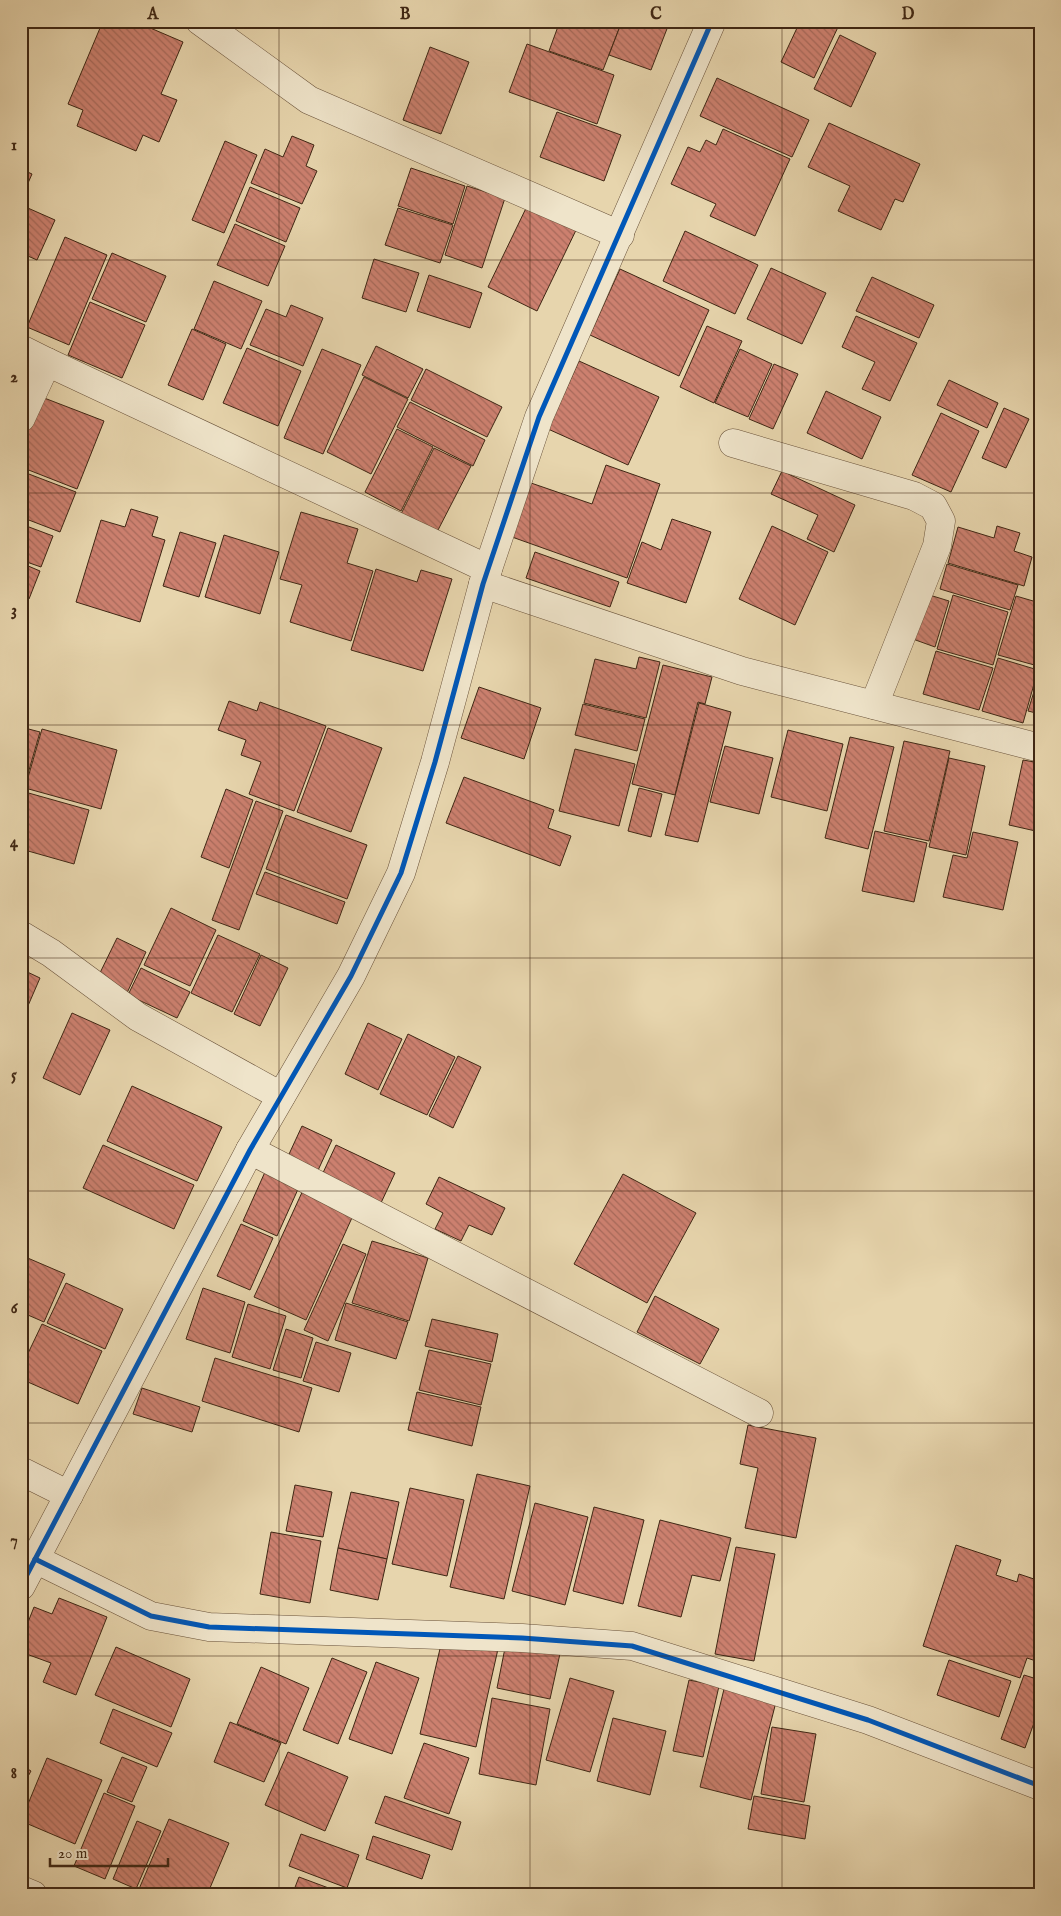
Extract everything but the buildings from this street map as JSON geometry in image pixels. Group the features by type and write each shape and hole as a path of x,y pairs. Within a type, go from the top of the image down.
{"street":[{"path":"200,21 309,100 620,235"},
{"path":"21,1586 250,1150 351,976 401,873 436,762 486,576 539,417 712,21"},
{"path":"21,348 486,576 742,671 1040,748"},
{"path":"21,418 47,362"},
{"path":"733,442 914,496 933,506 941,521 937,546 874,705"},
{"path":"21,935 50,953 138,1017 281,1096"},
{"path":"250,1150 759,1413"},
{"path":"21,1471 69,1495"},
{"path":"35,1559 151,1616 209,1626 522,1638 632,1646 868,1720 1040,1786"},
{"path":"21,1890 33,1895"}],"cycle path":[{"path":"21,1586 250,1150 351,976 401,873 435,762 483,584 539,417 712,21"},
{"path":"35,1559 151,1616 209,1627 522,1638 632,1646 868,1720 1040,1786"}]}
